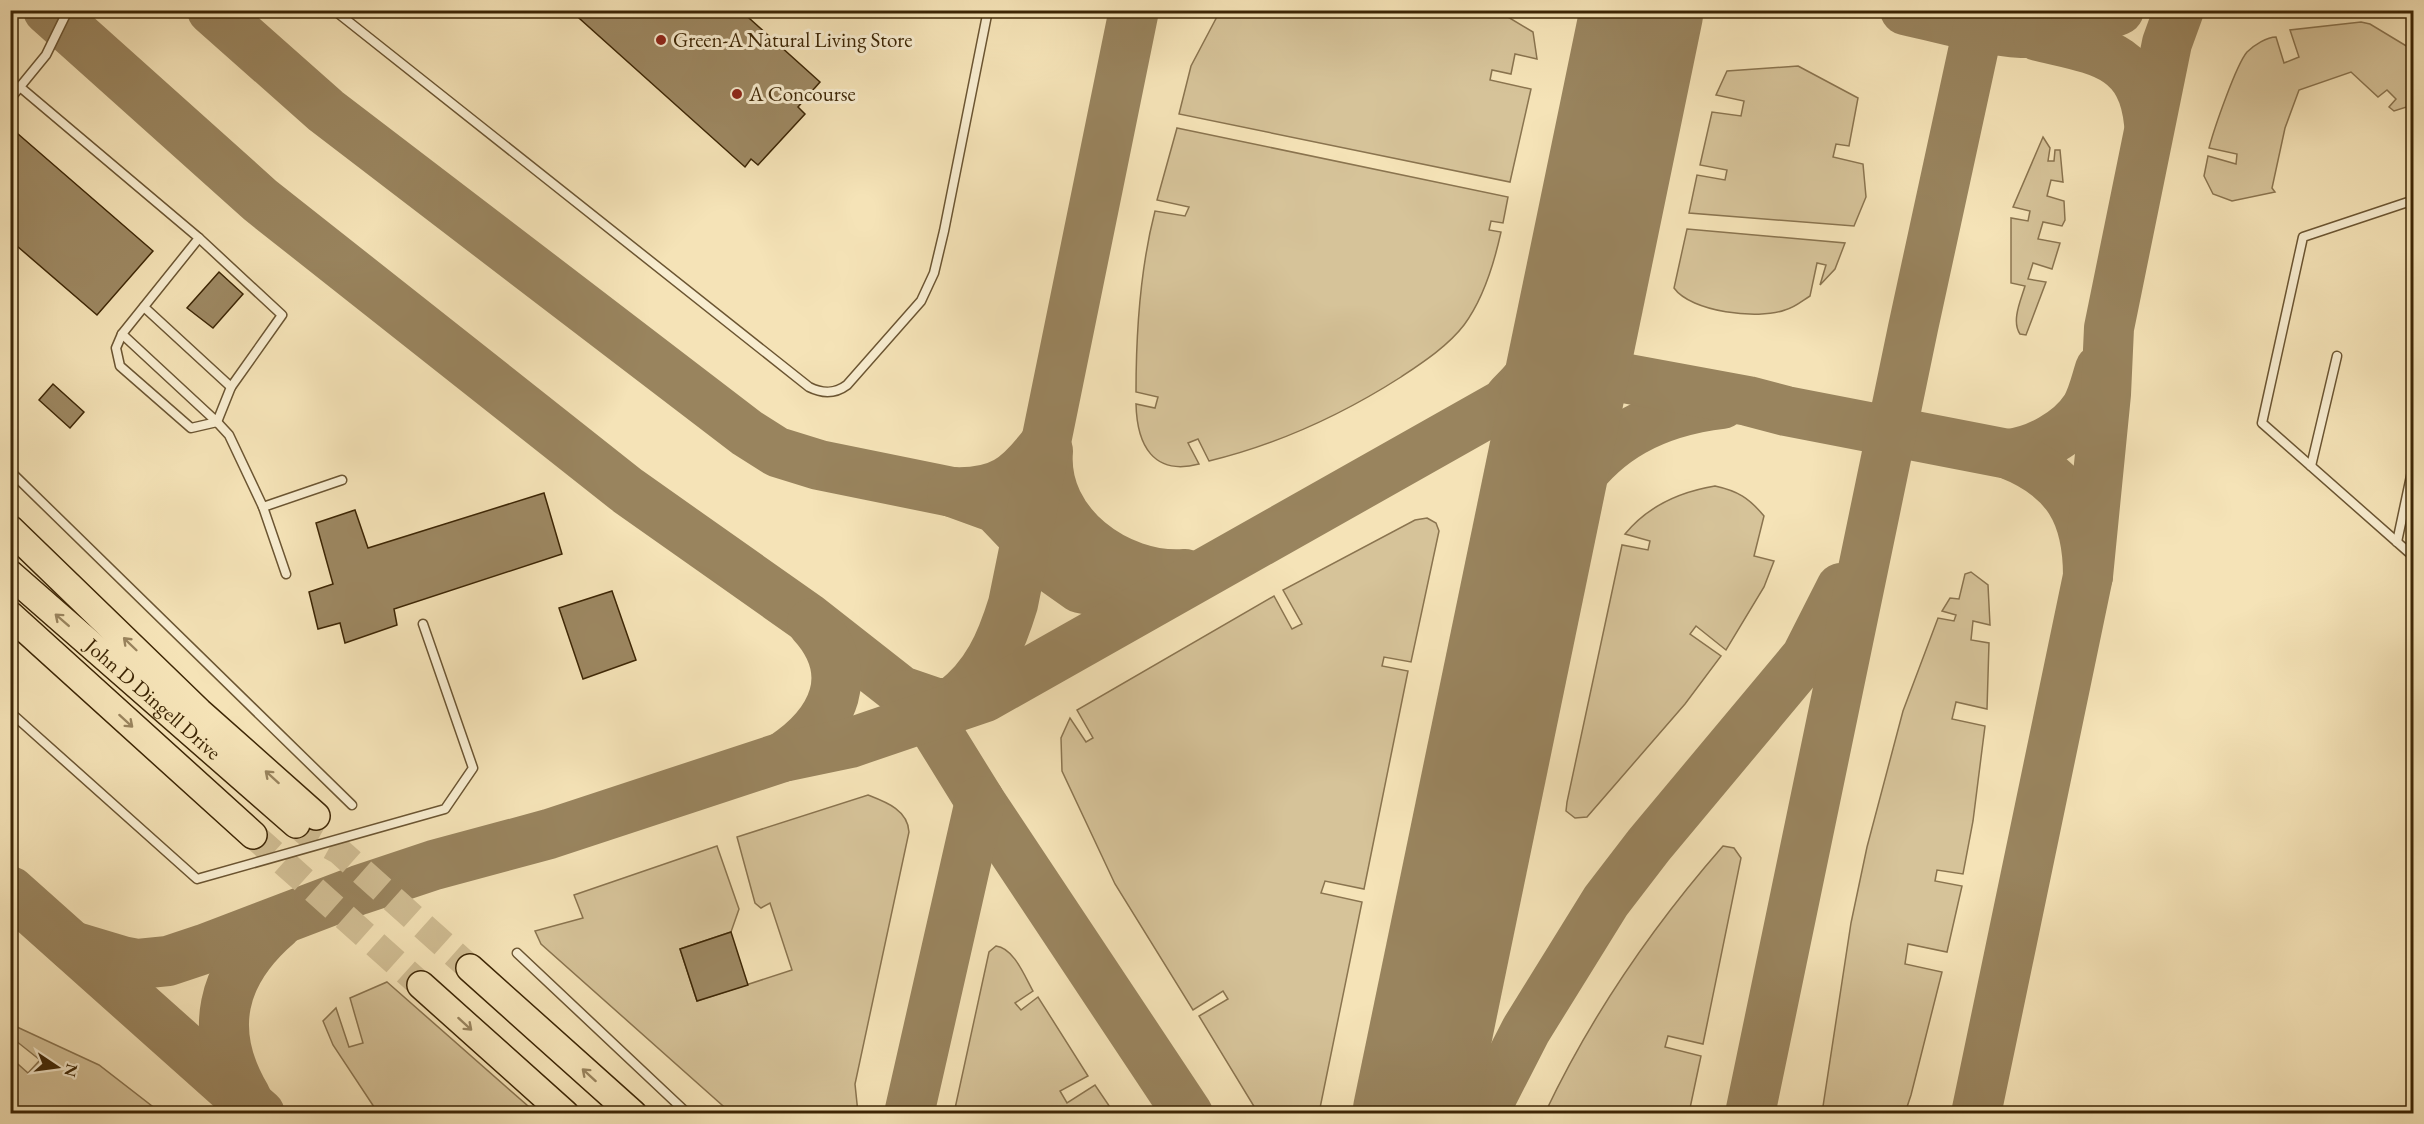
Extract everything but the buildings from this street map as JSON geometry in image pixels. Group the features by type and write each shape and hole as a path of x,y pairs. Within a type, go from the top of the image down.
{"highway":[{"name":"John D Dingell Drive","path":"10,529 199,712 306,820 10,574"},
{"name":"John D Dingell Drive","path":"10,615 253,835"},
{"path":"10,626 83,682"},
{"path":"470,968 633,1113"},
{"path":"421,985 565,1113"}],"lane":[{"path":"10,99 46,55 68,10"},
{"path":"334,10 810,387 829,393 839,391 847,385 921,301 928,289 944,231 988,10"},
{"path":"20,87 198,238 282,315 231,387 216,422"},
{"path":"2414,200 2303,237 2262,423 2414,556"},
{"path":"198,238 122,334 116,348 120,366 191,428 216,422"},
{"path":"144,307 231,387"},
{"path":"122,334 229,435 263,507 286,574"},
{"path":"2312,466 2337,356"},
{"path":"2397,542 2414,462"},
{"path":"10,471 352,805"},
{"path":"263,507 342,480"},
{"path":"10,712 197,879 445,809 473,768 423,624"},
{"path":"517,953 688,1113"}],"shaded area":[{"path":"1261,10 1291,15 1292,10 1390,10 1401,15 1403,10 1498,11 1533,32 1537,59 1515,54 1511,74 1492,70 1490,80 1531,89 1510,182 1179,114 1191,66 1220,11 1259,16"},
{"path":"2361,22 2370,24 2413,50 2413,105 2394,111 2389,107 2396,99 2387,90 2378,97 2351,72 2299,90 2285,128 2272,188 2275,192 2232,201 2213,194 2204,176 2208,156 2236,164 2237,154 2209,148 2231,83 2247,52 2261,42 2276,37 2284,63 2299,57 2290,30"},
{"path":"1798,66 1858,98 1849,146 1836,144 1833,157 1863,164 1866,197 1854,226 1689,213 1697,175 1725,180 1727,170 1700,165 1712,112 1741,116 1744,101 1716,95 1727,71"},
{"path":"1177,128 1508,197 1503,223 1491,221 1489,230 1501,232 1487,280 1471,315 1443,347 1426,360 1378,391 1332,416 1260,446 1209,461 1198,439 1188,443 1199,464 1183,467 1159,461 1144,444 1137,419 1136,404 1155,408 1158,397 1136,392 1138,324 1142,278 1155,211 1185,216 1189,207 1157,200"},
{"path":"2043,137 2050,148 2048,161 2054,161 2055,150 2060,150 2063,182 2051,180 2047,196 2064,201 2065,220 2062,226 2043,222 2038,239 2060,243 2052,269 2033,263 2028,279 2046,282 2026,335 2020,334 2016,323 2025,286 2011,283 2011,218 2028,221 2030,211 2013,207"},
{"path":"1687,229 1845,243 1835,269 1820,285 1826,265 1817,263 1810,296 1785,310 1773,313 1742,314 1695,303 1674,288"},
{"path":"1715,486 1742,496 1764,516 1754,556 1774,561 1764,587 1726,650 1696,626 1690,634 1721,656 1685,704 1587,817 1575,818 1566,811 1567,802 1622,545 1648,550 1650,541 1625,534 1654,508 1665,502 1689,492"},
{"path":"1427,518 1436,523 1439,531 1411,662 1384,657 1382,666 1408,671 1364,889 1325,881 1321,893 1362,902 1319,1113 1258,1113 1199,1016 1228,999 1223,991 1193,1010 1115,884 1062,771 1061,738 1070,718 1086,742 1093,738 1077,710 1274,596 1292,629 1302,624 1283,590 1415,520"},
{"path":"1971,572 1988,585 1990,625 1973,621 1971,640 1989,643 1987,709 1956,702 1952,719 1985,726 1973,821 1963,874 1937,870 1935,881 1962,886 1947,952 1908,944 1905,964 1942,972 1911,1095 1905,1113 1822,1113 1851,923 1867,847 1903,711 1938,618 1954,621 1956,615 1942,611 1950,598 1959,599 1965,574"},
{"path":"868,795 889,804 900,812 908,824 909,832 855,1084 858,1113 731,1113 541,944 535,931 583,918 574,895 717,846 739,909 731,932 680,949 697,1001 792,970 770,903 761,908 755,903 737,837"},
{"path":"1723,846 1734,848 1741,858 1703,1044 1668,1036 1665,1047 1701,1056 1689,1113 1545,1113 1582,1042 1625,974 1672,908"},
{"path":"996,946 1014,957 1033,991 1015,1003 1021,1010 1038,997 1088,1076 1060,1091 1067,1103 1095,1085 1114,1113 954,1113 989,952"},
{"path":"387,982 536,1113 378,1113 333,1045 323,1021 336,1008 349,1047 363,1043 350,998"},
{"path":"17,1027 99,1065 161,1113 11,1113 11,1058 28,1073 40,1060 11,1037 11,1028"}],"taxiway":[{"path":"48,10 260,200 628,491 808,618 901,691 936,703 966,703"},
{"path":"212,10 326,111 747,433 777,452 819,465 952,492"},
{"path":"953,702 984,670 998,645 1013,604 1134,10"},
{"path":"1634,52 1659,10"},
{"path":"1905,10 1976,27 2031,33 2065,29 2119,10"},
{"path":"1750,1114 1913,328 1982,10"},
{"path":"1976,1114 2088,576 2106,394 2109,328 2167,43 2179,10"},
{"path":"2038,36 2097,51 2113,58 2126,68 2137,82 2145,100 2149,123"},
{"path":"1510,397 1551,347 1570,311 1592,251"},
{"path":"2008,454 2041,445 2071,425 2086,408 2100,369"},
{"path":"72,946 138,964 168,961 359,890 434,865 549,834 783,757 850,743 985,697 1502,405 1535,387 1566,376 1607,375 2008,454 2045,474 2070,500 2084,534 2088,576"},
{"path":"1511,642 1538,555 1555,517 1575,483 1601,454 1633,431 1673,414 1722,404"},
{"path":"1046,442 1026,466 1007,482 983,490 952,492 996,508 1056,571 1080,588 1128,598 1165,592"},
{"path":"1048,451 1049,477 1057,502 1071,523 1089,542 1111,557 1134,567 1160,573 1185,574"},
{"path":"1483,1114 1526,1030 1606,901 1649,845 1806,657 1841,588"},
{"path":"783,757 816,729 827,713 834,696 836,678 834,660 826,642 812,623"},
{"path":"905,695 928,717 980,801 1188,1114"},
{"path":"909,1114 980,801"},
{"path":"10,891 260,1114"},
{"path":"246,1097 234,1073 227,1049 224,1026 226,1004 243,962 278,924"}],"runway":[{"path":"1414,1114 1642,10"}],"tunnel":[{"path":"296,824 308,834 339,851 470,968"},
{"path":"253,835 421,985"}],"place":[{"name":"Green-A Natural Living Store","path":"661,40"},
{"name":"A Concourse","path":"737,94"}]}
